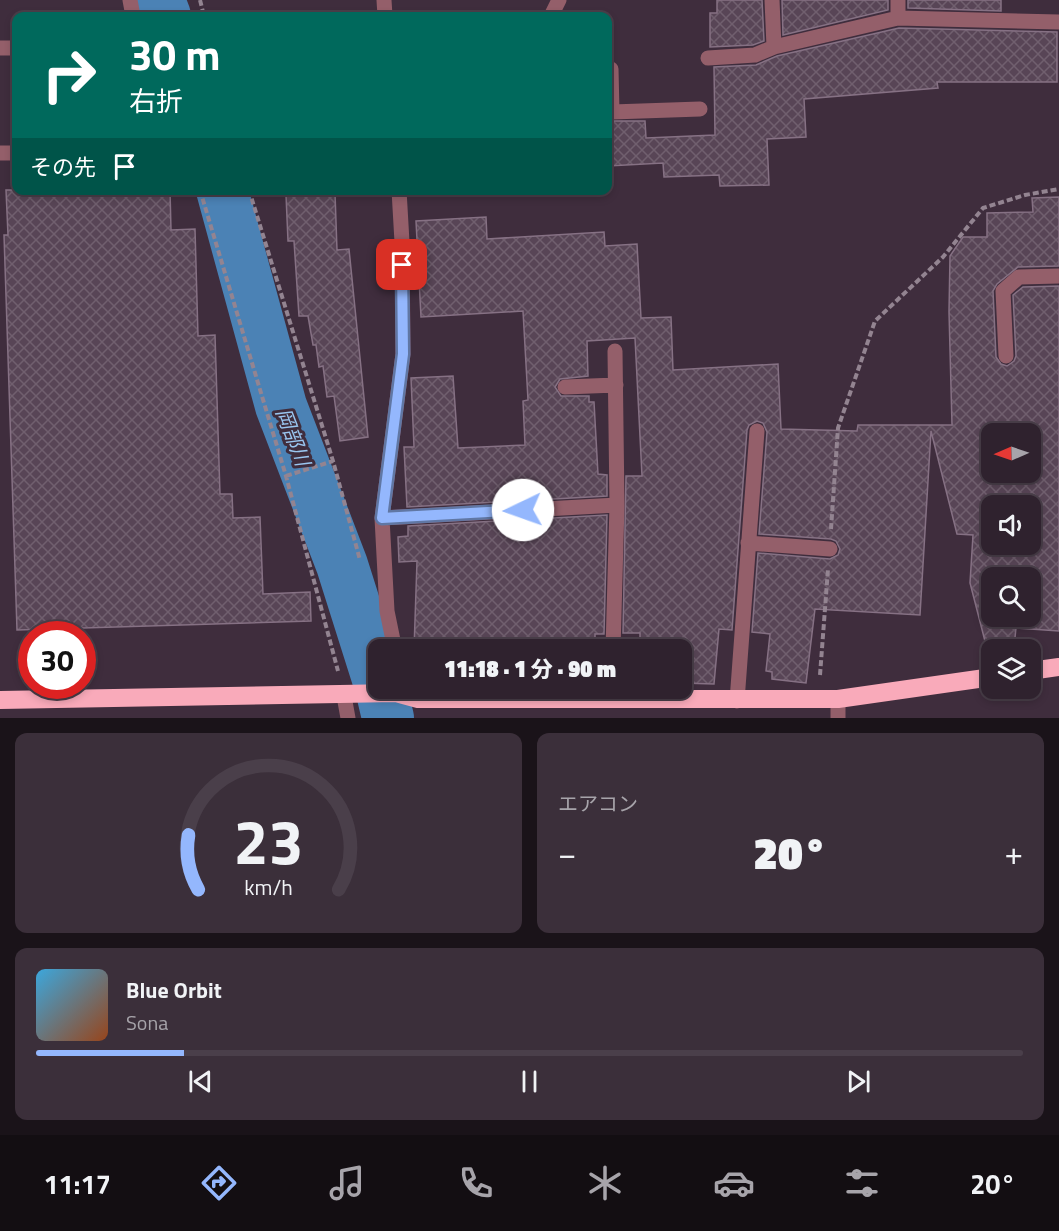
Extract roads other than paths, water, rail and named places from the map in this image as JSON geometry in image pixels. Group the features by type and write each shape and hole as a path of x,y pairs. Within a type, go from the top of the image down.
{"highway":[{"path":"1041,669 1059,667"},
{"path":"692,699 737,701 838,699 981,678"},
{"path":"0,700 368,695"}],"street":[{"path":"772,0 774,47"},
{"path":"898,0 898,18"},
{"path":"708,58 755,55 774,47 898,18 1059,22"},
{"path":"612,112 700,108"},
{"path":"393,639 387,611 382,518 403,354 399,195"},
{"path":"1006,356 1003,291 1019,277 1059,276"},
{"path":"613,639 617,505 615,351"},
{"path":"565,387 616,385"},
{"path":"737,701 757,431"},
{"path":"382,518 617,505"},
{"path":"748,543 830,549"},
{"path":"344,696 348,718"},
{"path":"838,699 838,718"}],"waterway":[{"name":"岡部川","path":"159,0 164,12"},
{"name":"岡部川","path":"223,195 281,406 342,565 368,647"},
{"name":"岡部川","path":"384,699 388,718"}]}
